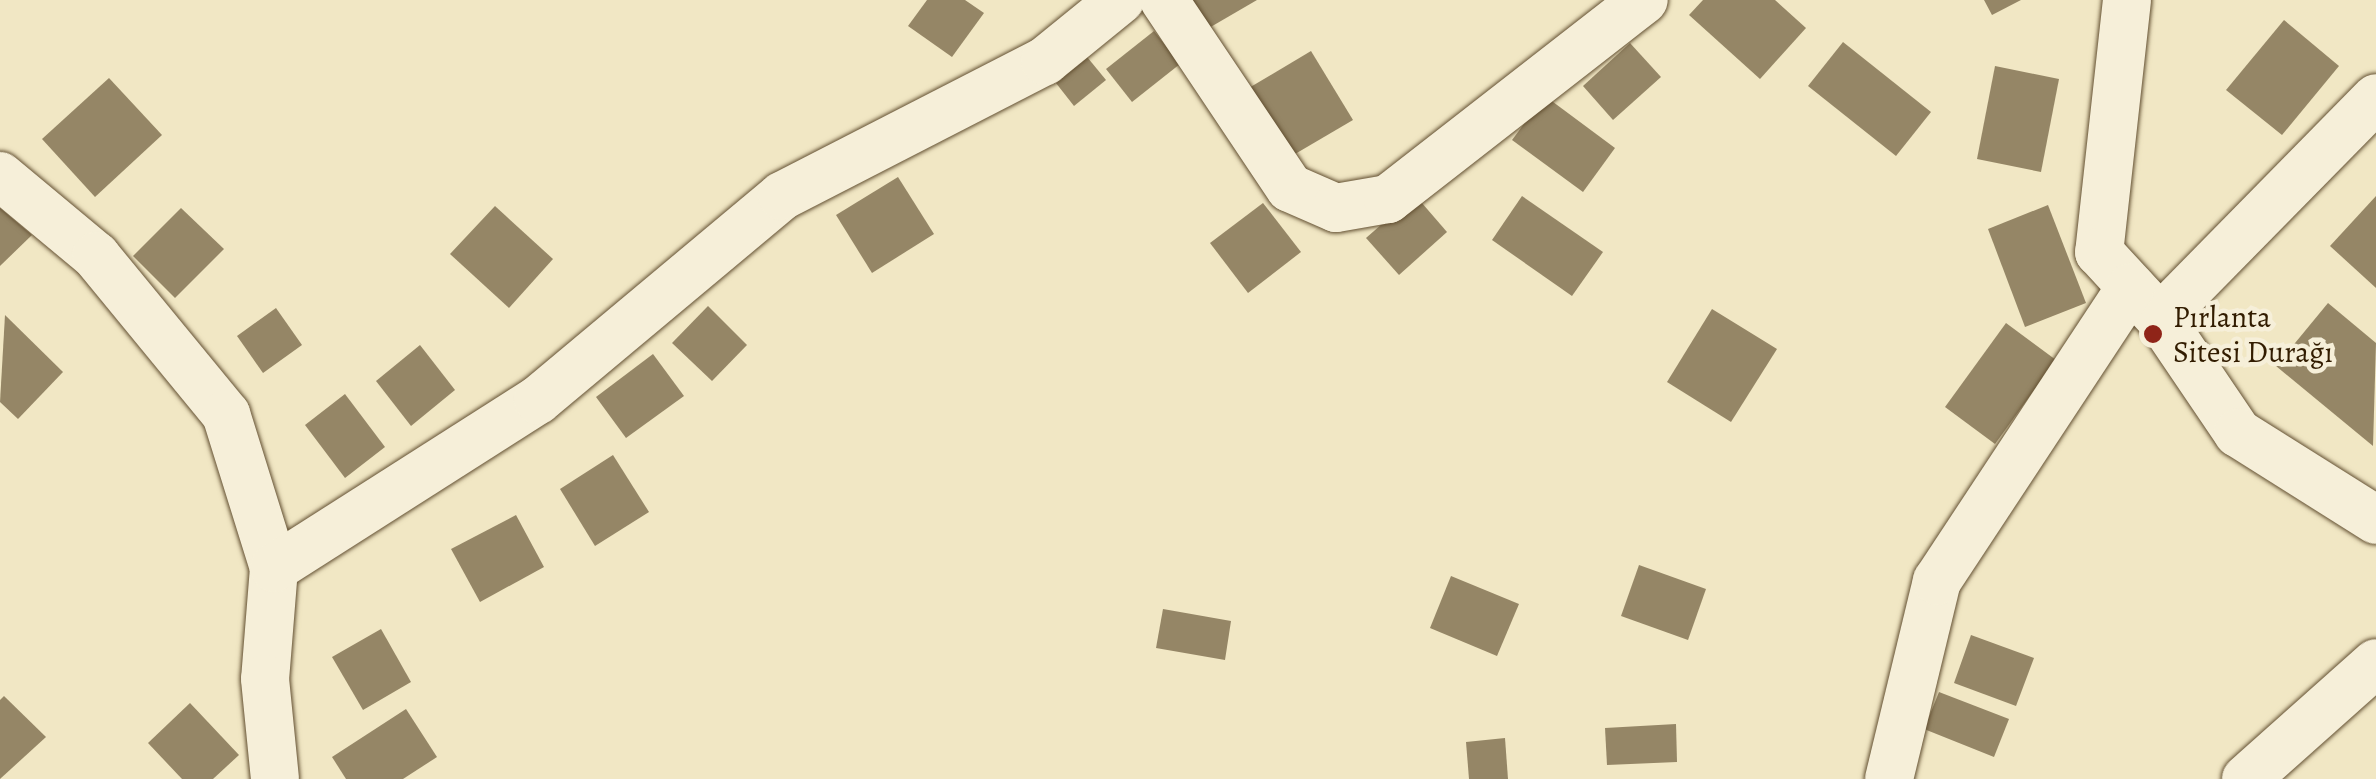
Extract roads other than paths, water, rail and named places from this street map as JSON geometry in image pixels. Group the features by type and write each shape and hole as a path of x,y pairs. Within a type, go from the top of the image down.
{"street":[{"path":"274,568 538,400 782,196 1045,61 1120,0"},
{"path":"1164,0 1290,188 1336,208 1388,199 1644,0"},
{"path":"2128,0 2099,252 2146,303 2238,433 2376,520"},
{"path":"1888,779 1937,581 2146,303 2376,98"},
{"path":"0,176 96,256 226,414 274,568 264,679 275,779"},
{"path":"2246,779 2376,664"}],"place":[{"name":"Pırlanta Sitesi Durağı","path":"2153,334"}]}
